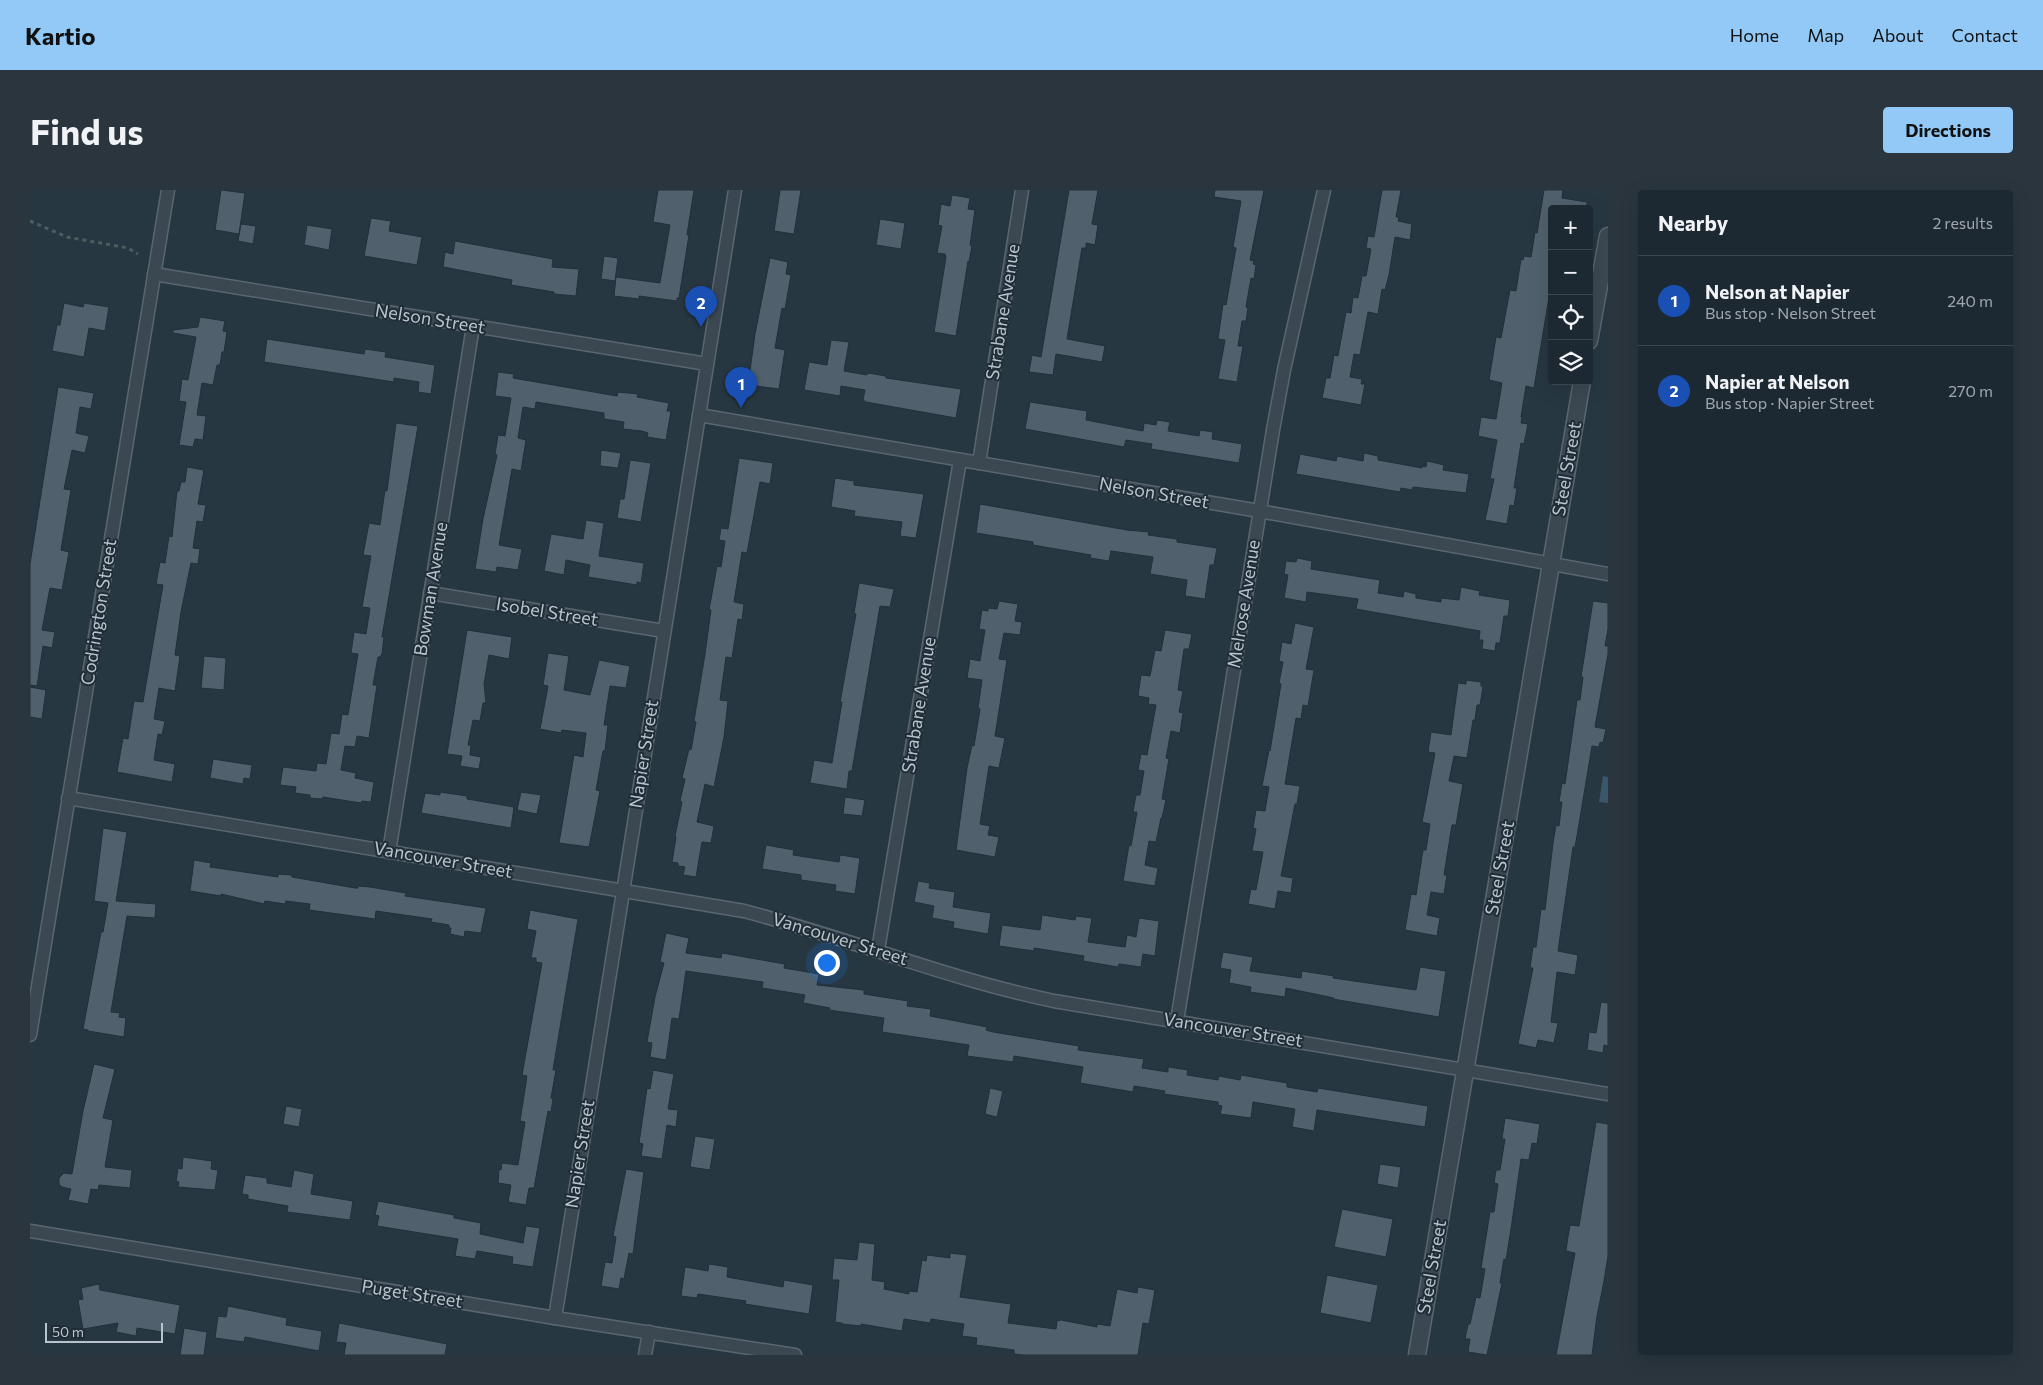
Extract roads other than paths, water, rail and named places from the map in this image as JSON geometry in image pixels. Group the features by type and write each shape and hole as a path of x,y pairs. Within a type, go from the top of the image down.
{"street":[{"name":"Codrington Street","path":"30,1034 168,190"},
{"name":"Napier Street","path":"555,1318 735,190"},
{"name":"Strabane Avenue","path":"979,463 1022,190"},
{"name":"Melrose Avenue","path":"1177,1021 1259,511 1284,370 1324,190"},
{"path":"1589,340 1608,236"},
{"name":"Nelson Street","path":"154,274 707,364"},
{"name":"Bowman Avenue","path":"390,852 473,326"},
{"name":"Steel Street","path":"1417,1355 1581,385"},
{"name":"Nelson Street","path":"699,415 1259,511 1608,574"},
{"name":"Strabane Avenue","path":"878,950 960,460"},
{"name":"Isobel Street","path":"430,593 664,631"},
{"name":"Vancouver Street","path":"68,798 744,911 795,924 1009,991 1054,1001 1608,1094"},
{"name":"Puget Street","path":"30,1231 555,1318 795,1355"},
{"path":"645,1355 649,1332"}],"water":[{"path":"1603,776 1608,777 1608,803 1599,802"}],"place":[{"name":"Napier at Nelson","path":"701,327"},
{"name":"Nelson at Napier","path":"741,408"}]}
